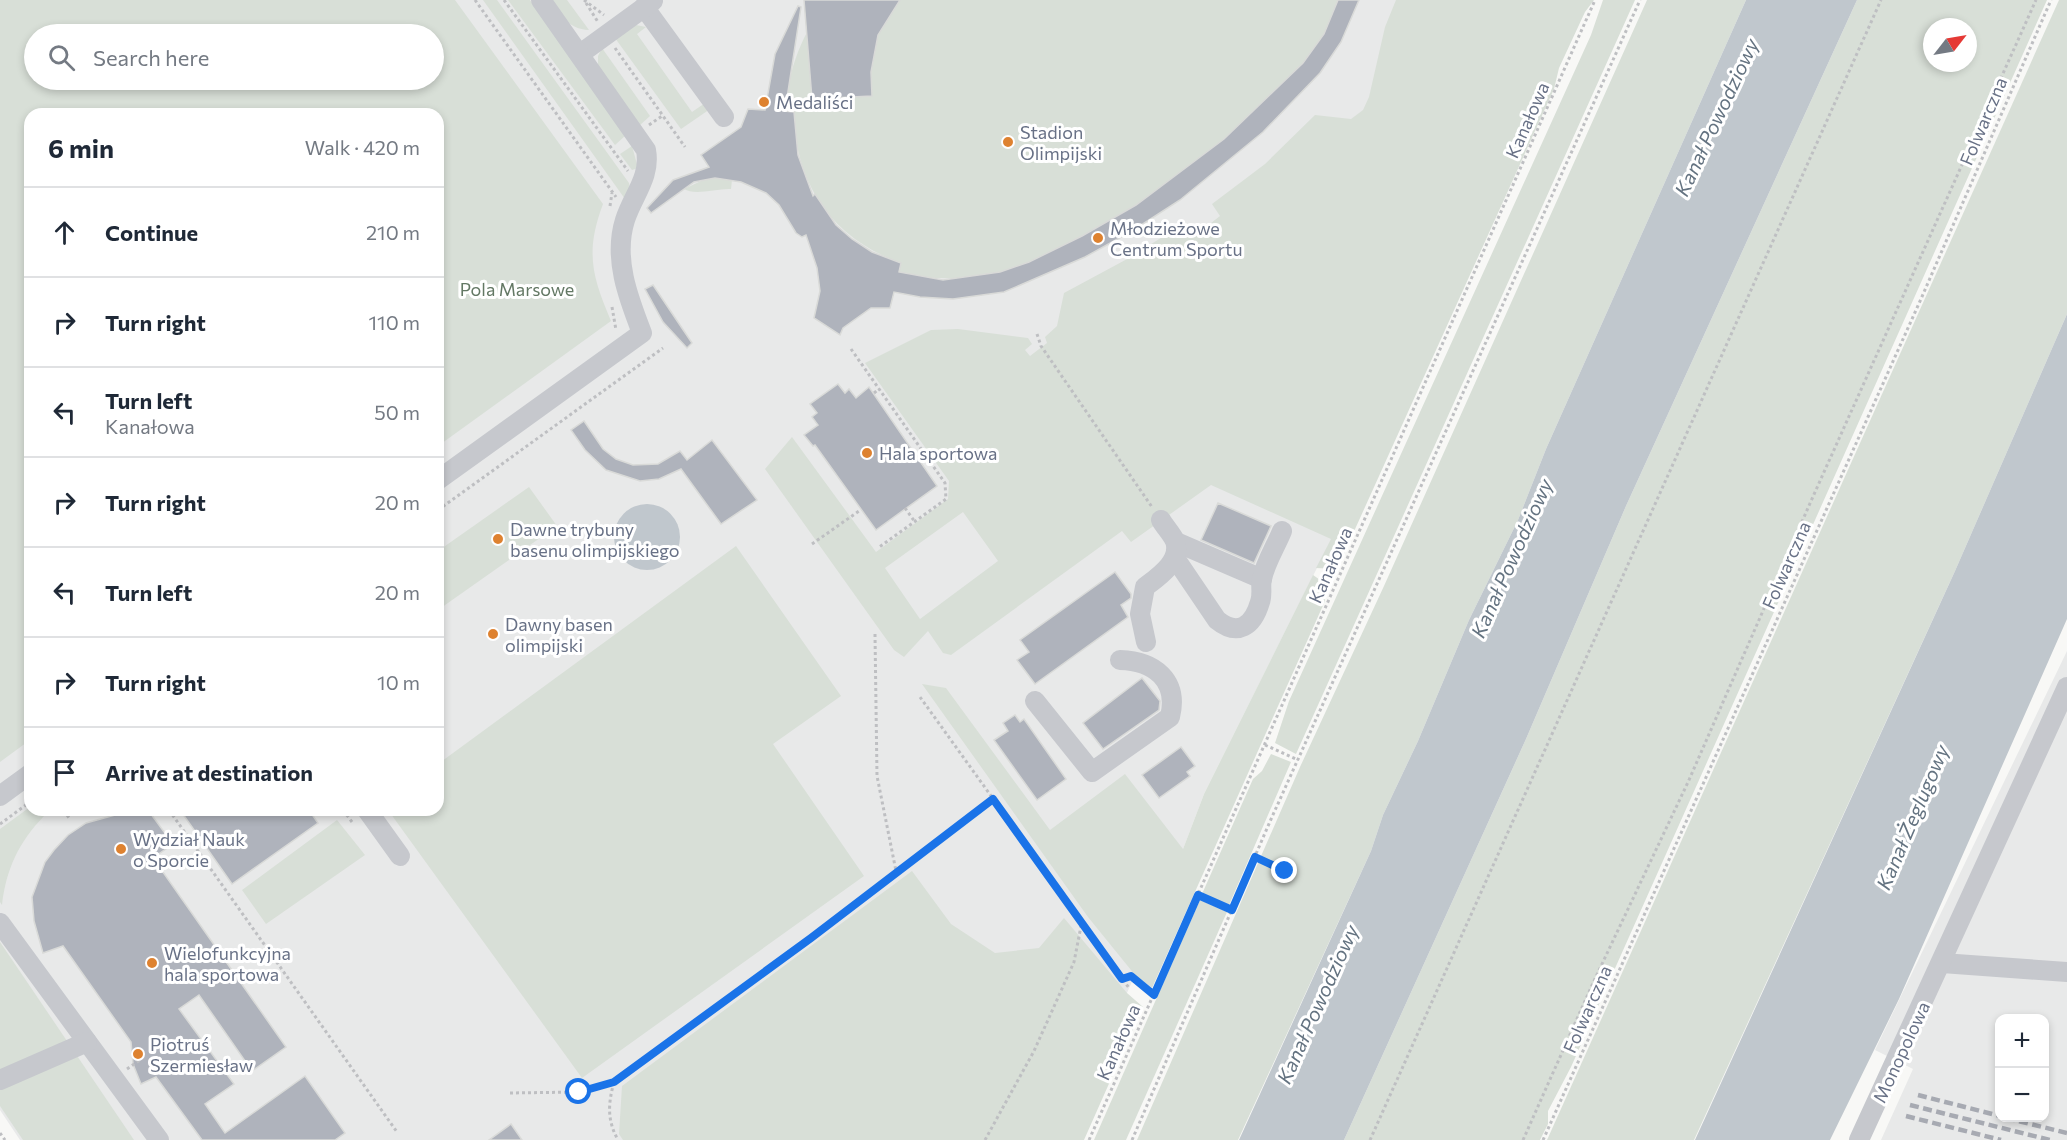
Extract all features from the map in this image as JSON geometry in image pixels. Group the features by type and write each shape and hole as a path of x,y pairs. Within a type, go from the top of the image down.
{"street":[{"path":"444,476 642,333 621,264 622,233 629,208 640,188 647,165 646,150 541,0"},
{"path":"580,54 649,4 724,117"},
{"path":"1161,520 1206,606 1226,628 1235,630 1248,624 1261,600 1262,579 1282,531"},
{"path":"1175,550 1262,579"},
{"path":"1146,642 1140,614 1145,587 1160,576 1175,550"},
{"path":"1035,701 1092,772 1170,717 1173,704 1165,680 1155,669 1140,661 1120,660"},
{"name":"Monopolowa","path":"1859,1140 2067,687"},
{"path":"0,796 24,778"},
{"path":"371,816 400,856"},
{"path":"0,922 159,1140"},
{"path":"1942,963 2067,972"},
{"path":"0,1080 87,1042"}],"path":[{"path":"475,0 612,193 629,208"},
{"path":"504,0 640,188"},
{"name":"Kanałowa","path":"1089,1140 1595,0"},
{"path":"1132,1140 1298,760 1640,0"},
{"path":"1370,1140 1881,0"},
{"path":"1523,1140 1593,983 1689,780 1810,501 2036,0"},
{"name":"Folwarczna","path":"1543,1140 1921,299 2051,0"},
{"path":"585,2 612,30 685,147"},
{"path":"585,2 612,30"},
{"path":"1037,334 1041,346 1161,520"},
{"path":"444,506 663,348"},
{"path":"851,349 945,483 946,499 878,548"},
{"path":"873,393 879,389"},
{"path":"924,464 929,460"},
{"path":"905,508 915,522"},
{"path":"812,544 859,511"},
{"path":"875,634 877,776 896,872"},
{"path":"920,697 1129,988"},
{"path":"1265,745 1298,760"},
{"path":"510,1093 579,1092 614,1082 811,938 993,799"},
{"path":"0,824 24,806"},
{"path":"173,816 397,1132"},
{"path":"1255,857 1285,871"},
{"path":"1198,895 1232,910"},
{"path":"985,1140 1034,1051 1074,962 1082,921"},
{"path":"1122,979 1131,976 1154,995"},
{"path":"614,1082 609,1103 610,1126 618,1140"},
{"path":"0,1133 5,1140"}],"shaded area":[{"path":"0,0 1572,0 1348,506 1204,794 1135,975 1061,1140 20,1140 0,1110"},
{"path":"2067,651 2067,1140 1881,1140 1913,1069 1875,1050"}],"green space":[{"name":"Pola Marsowe","path":"0,0 455,0 603,204 594,236 593,264 599,290 611,321 444,442 444,108 24,108 24,744 0,762"},
{"path":"483,0 497,0 629,183 630,189 625,199"},
{"path":"508,0 530,0 626,135 615,145"},
{"path":"549,0 567,0 589,30 570,24"},
{"name":"Stadion Olimpijski","path":"829,0 1338,0 1324,34 1301,66 1267,102 1225,140 1178,176 1129,210 1036,260 998,273 948,278 899,273 901,263 877,253 837,224 810,185 801,162 794,111 786,111 787,96 793,66 804,38 811,24"},
{"path":"1396,0 1594,0 1585,12 1559,68 1554,89 1337,569 1316,568 1331,539 1211,485 1131,542 1122,531 951,655 943,653 928,631 904,657 894,650 765,469 792,437 876,552 948,499 949,481 865,363 931,330 958,329 1028,338 1032,344 1025,350 1030,356 1047,343 1045,337 1057,326 1064,293 1129,258 1183,224 1193,237 1220,216 1212,204 1265,164 1315,115 1351,119 1363,110 1369,97 1385,27","holes":["963,512 998,561 920,619 885,568"]},
{"path":"1603,0 1635,0 1296,754 1275,743 1289,701 1591,35"},
{"path":"1647,0 1746,0 1546,449 1518,520 1469,620 1418,741 1383,815 1371,851 1238,1140 1137,1140 1300,767 1384,586"},
{"path":"1857,0 2047,0 1571,1067 1548,1111 1548,1124 1540,1140 1344,1140 1526,739 1626,506"},
{"path":"2059,0 2067,0 2067,314 1955,571 1694,1140 1547,1140"},
{"path":"636,25 646,27 637,34 692,112 708,101 713,107 681,129 615,38"},
{"path":"602,48 650,116 640,125 598,67 598,56"},
{"path":"632,146 638,168 632,170 620,154"},
{"path":"715,178 732,180 731,189 694,192 684,189 701,181"},
{"name":"Dawne trybuny basenu olimpijskiego","path":"529,487 557,526 444,606 444,547"},
{"path":"736,546 841,696 773,744 864,876 582,1078 392,816 444,816 444,760"},
{"path":"1313,575 1323,582 1325,601 1152,988 1135,975 1088,917 922,684 946,688 1050,830 1125,774 1183,849 1204,794"},
{"path":"1271,754 1291,762 1229,905 1202,894 1253,779 1262,771"},
{"path":"24,811 24,816 44,816 27,836 15,857 10,868 2,905 0,902 0,829"},
{"path":"337,820 365,855 266,924 242,890"},
{"path":"912,871 951,924 995,953 1039,948 1064,918 1127,993 1143,1007 1084,1140 623,1140 619,1134 622,1086"},
{"path":"1200,900 1227,912 1126,1140 1094,1140"},
{"path":"0,942 134,1140 23,1140 0,1106"}],"water":[{"name":"Kanał Powodziowy","path":"1746,0 1857,0 1626,506 1526,739 1344,1140 1239,1140 1371,851 1383,815 1418,741 1469,620 1518,520 1546,449"},
{"name":"Kanał Żeglugowy","path":"2067,314 2067,619 1899,999 1830,1140 1695,1140 1955,571"},
{"path":"641,504 653,504 671,513 678,524 680,537 678,550 671,561 660,568 641,570 628,565 619,556 614,543 614,531 619,518 628,509"}],"building":[{"path":"804,0 900,0 878,35 871,72 872,96 812,99"},
{"path":"1338,0 1359,0 1341,42 1320,73 1263,132 1180,200 1132,231 1085,257 1004,292 953,299 920,297 894,292 890,308 871,308 843,328 840,335 814,318 820,291 817,268 806,235 802,237 796,233 779,205 766,193 741,182 715,178 694,182 651,213 647,208 673,180 709,167 701,155 741,127 748,109 765,110 775,54 798,6 801,7 785,111 794,112 798,155 813,196 815,194 836,225 852,239 872,252 901,263 899,272 943,280 1000,272 1029,262 1082,236 1136,205 1224,139 1303,63 1324,34"},
{"path":"653,285 692,343 687,348 663,322 645,289"},
{"name":"Hala sportowa","path":"838,384 845,393 849,389 856,398 869,387 937,486 876,530 815,445 813,446 804,435 818,425 812,417 817,413 810,404"},
{"path":"584,421 603,449 616,459 633,465 658,464 680,451 687,460 712,440 757,500 721,524 681,469 659,479 640,481 606,470 585,450 571,430"},
{"path":"1218,503 1271,526 1254,563 1201,540"},
{"path":"1115,572 1131,594 1131,598 1121,605 1128,617 1035,684 1017,660 1029,652 1020,640"},
{"path":"1142,678 1160,701 1159,710 1103,749 1083,723"},
{"path":"1015,715 1020,722 1024,719 1066,779 1037,800 994,740 1008,731 1003,723"},
{"path":"1181,747 1195,766 1187,772 1190,776 1159,798 1142,775"},
{"path":"111,816 152,816 173,844 153,858 286,1047 252,1071 199,995 179,1009 234,1084 205,1104 225,1133 305,1076 345,1133 335,1140 202,1140 156,1077 141,1084 133,1064 131,1042 63,946 43,953 34,921 32,897 45,862 68,835 86,823"},
{"path":"184,816 313,816 318,823 232,884"},
{"path":"511,1124 522,1140 489,1140"}],"railway":[{"path":"1918,1095 1995,1115"},
{"path":"1910,1105 2050,1140"},
{"path":"1906,1116 2001,1140"},
{"path":"2022,1122 2067,1133"}],"place":[{"name":"Medaliści","path":"764,102"},
{"name":"Stadion Olimpijski","path":"1008,142"},
{"name":"Młodzieżowe Centrum Sportu","path":"1098,238"},
{"name":"Hala sportowa","path":"867,453"},
{"name":"Dawne trybuny basenu olimpijskiego","path":"498,539"},
{"name":"Dawny basen olimpijski","path":"493,634"},
{"name":"Wydział Nauk o Sporcie","path":"121,849"},
{"name":"Wielofunkcyjna hala sportowa","path":"152,963"},
{"name":"Piotruś Szermiesław","path":"138,1054"}],"route":[{"path":"579,1092 614,1082 811,938 993,799 1122,979 1131,976 1154,995 1198,895 1232,910 1255,857 1285,871"}]}
